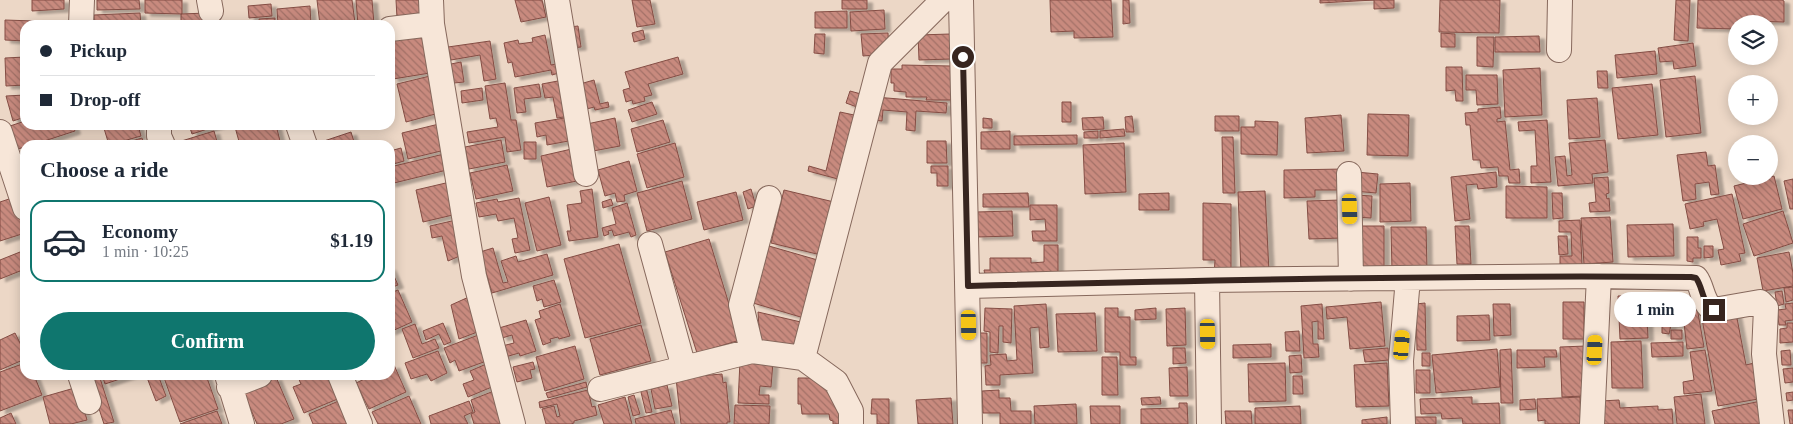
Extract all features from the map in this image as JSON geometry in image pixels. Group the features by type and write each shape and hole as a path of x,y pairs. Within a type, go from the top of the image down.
{"street":[{"path":"81,20 82,0"},
{"path":"432,0 432,24 474,276 512,424"},
{"path":"557,0 586,174"},
{"path":"803,358 880,63 944,0"},
{"path":"962,0 970,424"},
{"path":"1559,50 1560,0"},
{"path":"395,28 432,24"},
{"path":"0,132 20,193"},
{"path":"1348,174 1352,279"},
{"path":"752,351 741,305 769,198"},
{"path":"650,244 684,368"},
{"path":"968,286 1207,280 1599,276 1696,278 1706,302 1714,310 1760,302 1766,308 1764,354 1772,424"},
{"path":"1592,424 1599,276"},
{"path":"1403,424 1401,362 1408,278"},
{"path":"1207,280 1209,424"},
{"path":"600,389 752,351 803,358 836,382 851,411 851,424"},
{"path":"82,380 89,402"},
{"path":"342,380 360,424"},
{"path":"228,381 242,424"}],"building":[{"path":"32,0 64,0 64,9 32,11"},
{"path":"97,0 139,0 140,9 97,10"},
{"path":"145,0 182,0 182,14 145,13"},
{"path":"317,0 352,0 355,20 319,20"},
{"path":"356,0 372,0 374,20 358,20"},
{"path":"396,0 422,0 423,17 397,18"},
{"path":"515,0 542,0 546,17 521,22"},
{"path":"632,0 650,0 655,24 637,27"},
{"path":"842,0 867,0 867,9 842,9"},
{"path":"1050,0 1111,0 1113,37 1074,38 1074,31 1051,32"},
{"path":"1123,0 1129,0 1130,23 1123,24"},
{"path":"1320,0 1374,0 1320,3"},
{"path":"1374,0 1394,0 1394,8 1374,9"},
{"path":"1440,0 1500,0 1499,33 1439,32"},
{"path":"1676,0 1690,0 1688,41 1674,40"},
{"path":"1698,0 1784,1 1784,22 1778,22 1778,15 1728,15 1728,29 1697,28"},
{"path":"271,4 272,16 249,18 248,6"},
{"path":"310,6 311,20 278,20 277,9"},
{"path":"884,10 885,29 851,31 850,12"},
{"path":"847,11 847,28 815,28 815,12"},
{"path":"140,13 141,20 94,20 94,15"},
{"path":"207,13 208,20 181,20 181,14"},
{"path":"275,18 275,20 259,20"},
{"path":"5,20 20,21 20,41 5,40"},
{"path":"578,26 581,47 573,48 570,27"},
{"path":"422,29 430,73 395,79 395,33"},
{"path":"643,30 645,39 634,42 632,33"},
{"path":"888,33 889,54 863,56 861,34"},
{"path":"1441,33 1455,34 1455,47 1441,47"},
{"path":"815,34 825,34 824,54 814,53"},
{"path":"950,34 951,59 919,60 918,35"},
{"path":"545,35 551,65 560,63 562,72 552,75 551,70 515,77 512,62 508,63 504,43 518,40 519,44 533,42 532,38"},
{"path":"1539,36 1540,52 1495,52 1495,37"},
{"path":"1477,37 1494,37 1493,67 1477,66"},
{"path":"490,41 496,79 484,81 480,55 451,60 448,47"},
{"path":"1693,43 1696,66 1674,69 1673,61 1660,62 1658,48"},
{"path":"1655,51 1657,74 1617,78 1615,55"},
{"path":"20,57 20,85 6,86 5,58"},
{"path":"678,57 683,74 648,84 652,95 644,97 645,101 633,104 632,100 626,102 623,90 630,88 625,72"},
{"path":"461,62 464,82 454,83 451,64"},
{"path":"902,65 951,66 951,100 926,100 927,97 906,97 906,92 894,91 894,83 891,83 891,69 902,69"},
{"path":"1446,67 1462,67 1463,101 1456,101 1455,90 1446,91"},
{"path":"1540,68 1542,115 1505,117 1503,70"},
{"path":"1597,71 1607,71 1608,88 1598,88"},
{"path":"1466,75 1497,75 1498,104 1477,105 1476,90 1466,90"},
{"path":"430,76 439,113 406,122 397,84"},
{"path":"1695,76 1701,133 1666,137 1660,80"},
{"path":"563,80 570,116 557,118 553,97 545,98 542,84"},
{"path":"594,80 600,104 608,102 609,107 595,110 594,107 587,109 580,84"},
{"path":"505,83 511,120 516,120 521,150 507,152 505,137 469,143 467,132 498,127 496,118 490,119 485,86"},
{"path":"539,84 541,97 524,99 526,112 517,113 514,88"},
{"path":"1652,84 1658,135 1618,139 1612,88"},
{"path":"482,88 483,100 462,103 461,91"},
{"path":"850,91 861,94 857,107 846,103"},
{"path":"20,95 20,119 13,121 6,96"},
{"path":"875,97 947,103 946,113 916,111 915,131 906,130 907,112 883,110 882,121 873,120"},
{"path":"1597,98 1600,137 1569,139 1567,100"},
{"path":"652,102 657,114 632,122 628,110"},
{"path":"1062,102 1071,102 1071,122 1062,122"},
{"path":"1500,107 1501,118 1497,119 1497,122 1505,121 1510,170 1519,169 1520,183 1509,183 1508,176 1499,176 1498,167 1481,168 1480,160 1473,160 1470,125 1466,125 1465,113 1478,112 1478,109"},
{"path":"840,112 854,115 838,179 808,171 809,166 826,171"},
{"path":"1368,114 1409,115 1408,156 1367,155"},
{"path":"1341,115 1344,151 1307,153 1305,118"},
{"path":"1132,116 1134,132 1126,132 1125,117"},
{"path":"1215,116 1239,116 1239,131 1215,131"},
{"path":"570,117 574,140 547,145 546,135 537,137 535,123"},
{"path":"1103,117 1104,129 1083,130 1082,118"},
{"path":"615,118 620,146 593,151 587,124"},
{"path":"983,118 992,119 992,128 983,128"},
{"path":"663,120 670,142 637,152 631,129"},
{"path":"1547,120 1551,182 1531,183 1531,166 1537,166 1535,130 1519,131 1518,122"},
{"path":"1255,121 1278,122 1277,155 1241,154 1241,127 1255,127"},
{"path":"20,123 20,130 75,131 47,140 20,140 20,148 18,149 10,126"},
{"path":"439,124 445,150 408,159 402,133"},
{"path":"1124,129 1125,136 1100,138 1100,131"},
{"path":"104,130 139,130 141,136 127,140 108,140"},
{"path":"191,130 204,130 192,134"},
{"path":"236,130 277,130 280,140 239,140"},
{"path":"214,131 217,140 185,140"},
{"path":"1010,131 1010,149 981,149 981,132"},
{"path":"1098,131 1098,138 1084,138 1084,132"},
{"path":"351,132 353,140 327,140"},
{"path":"1077,135 1077,144 1014,145 1014,136"},
{"path":"1222,137 1233,137 1235,193 1223,193"},
{"path":"501,140 505,162 469,169 465,147"},
{"path":"1605,140 1608,172 1592,174 1593,183 1558,186 1555,157 1565,156 1567,176 1572,175 1569,143"},
{"path":"927,141 946,141 947,163 927,163"},
{"path":"524,142 536,142 536,159 524,159"},
{"path":"675,143 684,177 647,188 637,154"},
{"path":"1124,143 1126,192 1085,194 1083,145"},
{"path":"401,148 404,161 395,164 395,150"},
{"path":"576,148 582,180 547,187 541,156"},
{"path":"1706,152 1708,166 1715,165 1719,194 1711,195 1709,182 1695,184 1696,199 1683,201 1677,155"},
{"path":"444,154 447,170 395,183 395,166"},
{"path":"629,161 637,191 624,195 625,201 617,202 615,193 605,196 598,170"},
{"path":"507,165 513,191 476,199 470,173"},
{"path":"931,166 948,166 948,186 937,186 937,173 931,173"},
{"path":"1345,169 1345,190 1315,190 1315,197 1284,198 1284,170"},
{"path":"1356,172 1378,174 1376,193 1354,191"},
{"path":"1496,172 1497,187 1478,189 1477,184 1466,185 1470,219 1455,221 1451,177"},
{"path":"1608,177 1609,193 1606,194 1607,199 1609,198 1610,211 1590,212 1589,203 1596,202 1594,178"},
{"path":"1793,179 1793,209 1790,209 1784,181"},
{"path":"682,181 692,219 647,231 637,193"},
{"path":"450,182 457,214 423,222 416,190"},
{"path":"1410,183 1411,221 1380,222 1380,184"},
{"path":"1776,185 1782,209 1743,219 1734,186"},
{"path":"1506,186 1547,187 1547,218 1506,218"},
{"path":"592,189 598,237 569,241 567,231 571,231 567,205 582,203 580,191"},
{"path":"751,189 756,206 748,209 743,192"},
{"path":"784,190 834,202 821,255 771,243"},
{"path":"1265,191 1269,272 1241,273 1238,192"},
{"path":"736,192 743,220 704,230 697,202"},
{"path":"1028,193 1029,207 983,207 983,194"},
{"path":"1169,193 1169,210 1139,210 1139,194"},
{"path":"1552,193 1562,193 1563,218 1553,219"},
{"path":"1732,194 1745,253 1739,254 1741,261 1721,265 1718,250 1724,249 1717,219 1703,222 1704,226 1690,229 1685,204"},
{"path":"1356,195 1372,196 1371,218 1355,217"},
{"path":"15,197 20,215 20,235 0,241 0,202"},
{"path":"549,197 561,245 537,251 525,203"},
{"path":"519,198 530,250 515,253 512,239 518,238 514,218 498,221 496,214 479,217 476,203 497,199 498,202"},
{"path":"611,199 613,205 603,208 602,202"},
{"path":"1341,200 1342,238 1309,239 1307,201"},
{"path":"627,203 636,235 631,237 629,232 614,236 612,230 608,231 609,234 604,236 602,228 616,224 612,208"},
{"path":"1203,203 1231,204 1231,276 1214,276 1215,260 1203,260"},
{"path":"1030,205 1057,205 1057,241 1033,241 1032,231 1046,231 1045,219 1030,220"},
{"path":"1012,211 1013,236 977,237 976,212"},
{"path":"1783,211 1793,243 1754,256 1743,224"},
{"path":"1610,217 1613,262 1584,264 1581,218"},
{"path":"456,220 462,255 448,261 442,236 432,238 430,226"},
{"path":"1580,220 1582,265 1560,266 1560,256 1572,256 1571,232 1559,232 1559,221"},
{"path":"1673,224 1674,256 1628,257 1627,225"},
{"path":"1357,226 1384,226 1384,271 1357,271"},
{"path":"1455,226 1469,226 1471,264 1457,264"},
{"path":"1391,227 1426,227 1427,270 1392,271"},
{"path":"1558,236 1567,236 1568,254 1559,255"},
{"path":"1687,237 1698,237 1698,248 1701,248 1701,258 1693,258 1693,262 1687,261"},
{"path":"709,239 740,340 697,353 665,252"},
{"path":"619,244 641,323 585,338 564,259"},
{"path":"1044,245 1058,245 1058,274 985,275 984,270 990,270 990,258 1031,258 1031,263 1044,262"},
{"path":"769,246 821,261 804,318 753,303"},
{"path":"1704,246 1713,246 1713,257 1704,258"},
{"path":"493,248 503,283 508,282 501,261 516,256 518,262 547,254 553,275 492,293 480,252"},
{"path":"20,252 20,271 0,279 0,260"},
{"path":"1789,252 1793,273 1793,286 1763,291 1757,258"},
{"path":"554,280 561,302 544,307 542,299 537,301 533,286"},
{"path":"1793,287 1793,300 1786,302 1784,288"},
{"path":"398,290 412,322 395,330 395,291"},
{"path":"1782,291 1784,304 1777,306 1775,292"},
{"path":"1650,295 1651,314 1647,315 1648,338 1620,339 1618,296"},
{"path":"471,296 480,331 459,339 451,305"},
{"path":"1695,296 1704,347 1687,349 1682,306 1673,306 1673,310 1678,310 1680,325 1671,325 1669,334 1662,333 1662,319 1656,319 1655,299"},
{"path":"1381,302 1385,346 1350,349 1347,317 1327,319 1326,307"},
{"path":"1563,302 1584,302 1584,339 1563,339"},
{"path":"1425,303 1426,350 1417,350 1416,304"},
{"path":"1793,303 1793,320 1785,321 1786,325 1779,325 1777,310 1786,309 1785,304"},
{"path":"560,304 570,336 550,339 551,342 543,345 535,320 541,318 539,311"},
{"path":"1046,304 1049,347 1040,348 1039,327 1030,328 1033,373 1000,375 1000,385 986,385 985,366 991,365 990,355 1006,354 1007,361 1017,360 1014,306"},
{"path":"1322,304 1324,339 1318,339 1318,321 1312,322 1313,344 1318,344 1319,357 1304,358 1301,306"},
{"path":"1493,304 1510,304 1511,335 1494,336"},
{"path":"985,308 1012,309 1011,343 1003,342 1003,326 999,326 998,353 990,352 990,332 984,331"},
{"path":"1105,308 1118,308 1118,317 1130,317 1130,357 1136,357 1136,365 1120,365 1120,352 1105,352"},
{"path":"1156,308 1156,319 1135,320 1135,310"},
{"path":"1185,308 1186,345 1167,346 1166,309"},
{"path":"758,312 805,323 798,352 760,344"},
{"path":"1095,313 1097,351 1058,352 1056,314"},
{"path":"1736,313 1746,365 1758,362 1764,398 1718,406 1702,319"},
{"path":"1489,315 1490,340 1457,341 1457,316"},
{"path":"526,320 536,351 520,356 519,353 502,358 498,347 514,343 512,335 502,338 499,328"},
{"path":"443,323 451,342 444,345 439,334 426,340 423,331"},
{"path":"1787,323 1793,323 1793,342 1780,343 1780,329 1787,328"},
{"path":"415,324 422,344 435,339 439,348 413,358 402,329"},
{"path":"641,325 651,361 600,375 590,339"},
{"path":"1671,330 1682,330 1682,339 1671,339"},
{"path":"1299,331 1300,351 1286,351 1285,332"},
{"path":"15,333 20,343 20,361 0,370 0,340"},
{"path":"977,333 987,333 987,363 977,363"},
{"path":"481,334 492,359 459,371 455,360 450,363 444,348"},
{"path":"1641,341 1643,388 1612,388 1611,342"},
{"path":"1683,342 1683,356 1652,357 1651,343"},
{"path":"1271,344 1271,357 1233,358 1233,345"},
{"path":"575,346 584,379 545,391 536,357"},
{"path":"1586,346 1583,396 1562,397 1560,347"},
{"path":"1173,348 1185,348 1186,363 1173,364"},
{"path":"1388,348 1389,360 1365,362 1363,350"},
{"path":"1497,349 1500,387 1436,393 1432,355"},
{"path":"1511,349 1513,403 1501,403 1500,350"},
{"path":"1517,350 1556,350 1557,357 1544,357 1545,367 1517,368"},
{"path":"1705,350 1712,391 1684,394 1683,382 1694,380 1690,352"},
{"path":"1790,350 1791,365 1782,365 1781,351"},
{"path":"438,351 447,373 431,381 427,374 411,379 405,363"},
{"path":"1422,353 1430,353 1430,366 1422,366"},
{"path":"1301,355 1302,372 1290,373 1289,356"},
{"path":"1102,357 1117,357 1118,395 1102,395"},
{"path":"740,361 773,362 771,387 760,386 759,395 769,395 769,404 738,403"},
{"path":"491,362 499,384 468,397 463,384 474,380 470,371"},
{"path":"533,362 535,369 530,370 532,378 517,382 513,367"},
{"path":"1285,363 1286,401 1249,402 1248,364"},
{"path":"1387,363 1389,406 1356,407 1354,365"},
{"path":"20,365 20,380 36,380 42,395 0,411 0,372"},
{"path":"395,367 406,392 369,409 356,383 362,380 395,380"},
{"path":"1187,367 1188,396 1170,396 1169,368"},
{"path":"1793,368 1793,382 1785,383 1783,369"},
{"path":"1416,370 1430,370 1430,393 1416,393"},
{"path":"722,374 723,383 726,382 730,422 727,422 727,424 681,424 676,378"},
{"path":"1293,376 1302,376 1303,394 1293,394"},
{"path":"798,378 818,378 841,397 842,424 833,424 829,414 802,414 801,404 798,404"},
{"path":"90,380 101,380 114,422 104,424"},
{"path":"104,380 117,380 105,384"},
{"path":"148,380 160,380 166,396 156,401"},
{"path":"165,380 208,380 218,409 180,422"},
{"path":"269,380 277,380 294,419 281,424 257,424 243,391"},
{"path":"299,380 332,380 340,398 304,413 293,387 301,384"},
{"path":"586,382 587,387 548,398 546,393"},
{"path":"667,385 672,406 655,409 651,389"},
{"path":"78,387 87,420 71,424 50,424 43,397"},
{"path":"646,387 652,412 646,413 640,388"},
{"path":"499,389 509,424 474,424 471,414 475,412 471,400"},
{"path":"588,390 592,407 595,406 597,415 574,421 571,424 546,424 542,409 554,406 557,417 560,416 557,404 540,408 539,402"},
{"path":"999,390 999,398 1010,398 1011,411 1031,411 1031,424 1000,424 1000,413 983,413 982,391"},
{"path":"1793,392 1793,400 1787,401 1786,393"},
{"path":"1701,394 1705,424 1677,424 1674,397"},
{"path":"634,395 640,414 633,416 628,397"},
{"path":"409,396 421,424 378,424 372,412"},
{"path":"625,397 632,424 604,424 598,405"},
{"path":"1160,397 1161,404 1142,405 1141,398"},
{"path":"1472,397 1472,404 1499,403 1500,424 1463,424 1462,418 1442,419 1441,413 1421,414 1420,399"},
{"path":"1580,397 1581,424 1545,424 1545,420 1538,421 1537,399"},
{"path":"951,398 953,424 918,424 916,400"},
{"path":"343,399 354,424 313,424 309,414"},
{"path":"872,399 889,399 889,424 877,424 877,414 871,414"},
{"path":"1535,399 1536,409 1520,410 1520,400"},
{"path":"1619,400 1620,408 1658,406 1658,410 1672,409 1673,424 1603,424 1601,401"},
{"path":"469,401 473,412 464,416 468,424 431,424 429,416"},
{"path":"1761,401 1766,424 1715,424 1712,411"},
{"path":"1179,403 1187,403 1188,424 1141,424 1141,409 1179,408"},
{"path":"1076,404 1077,424 1035,424 1034,406"},
{"path":"735,405 770,406 769,424 734,424"},
{"path":"1090,406 1120,406 1120,424 1091,424"},
{"path":"1300,406 1301,424 1255,424 1255,408"},
{"path":"671,410 675,424 636,424 635,419"},
{"path":"1788,410 1793,410 1793,424 1790,424"},
{"path":"217,411 222,424 180,424"},
{"path":"1225,411 1251,411 1252,424 1226,424"},
{"path":"11,413 16,424 0,424 0,418"},
{"path":"1387,417 1387,424 1362,424 1362,420"},
{"path":"1414,417 1436,417 1436,424 1414,424"}],"route":[{"path":"963,57 968,286 1207,280 1599,276 1691,277 1696,278 1699,282 1706,302 1714,310"}]}
